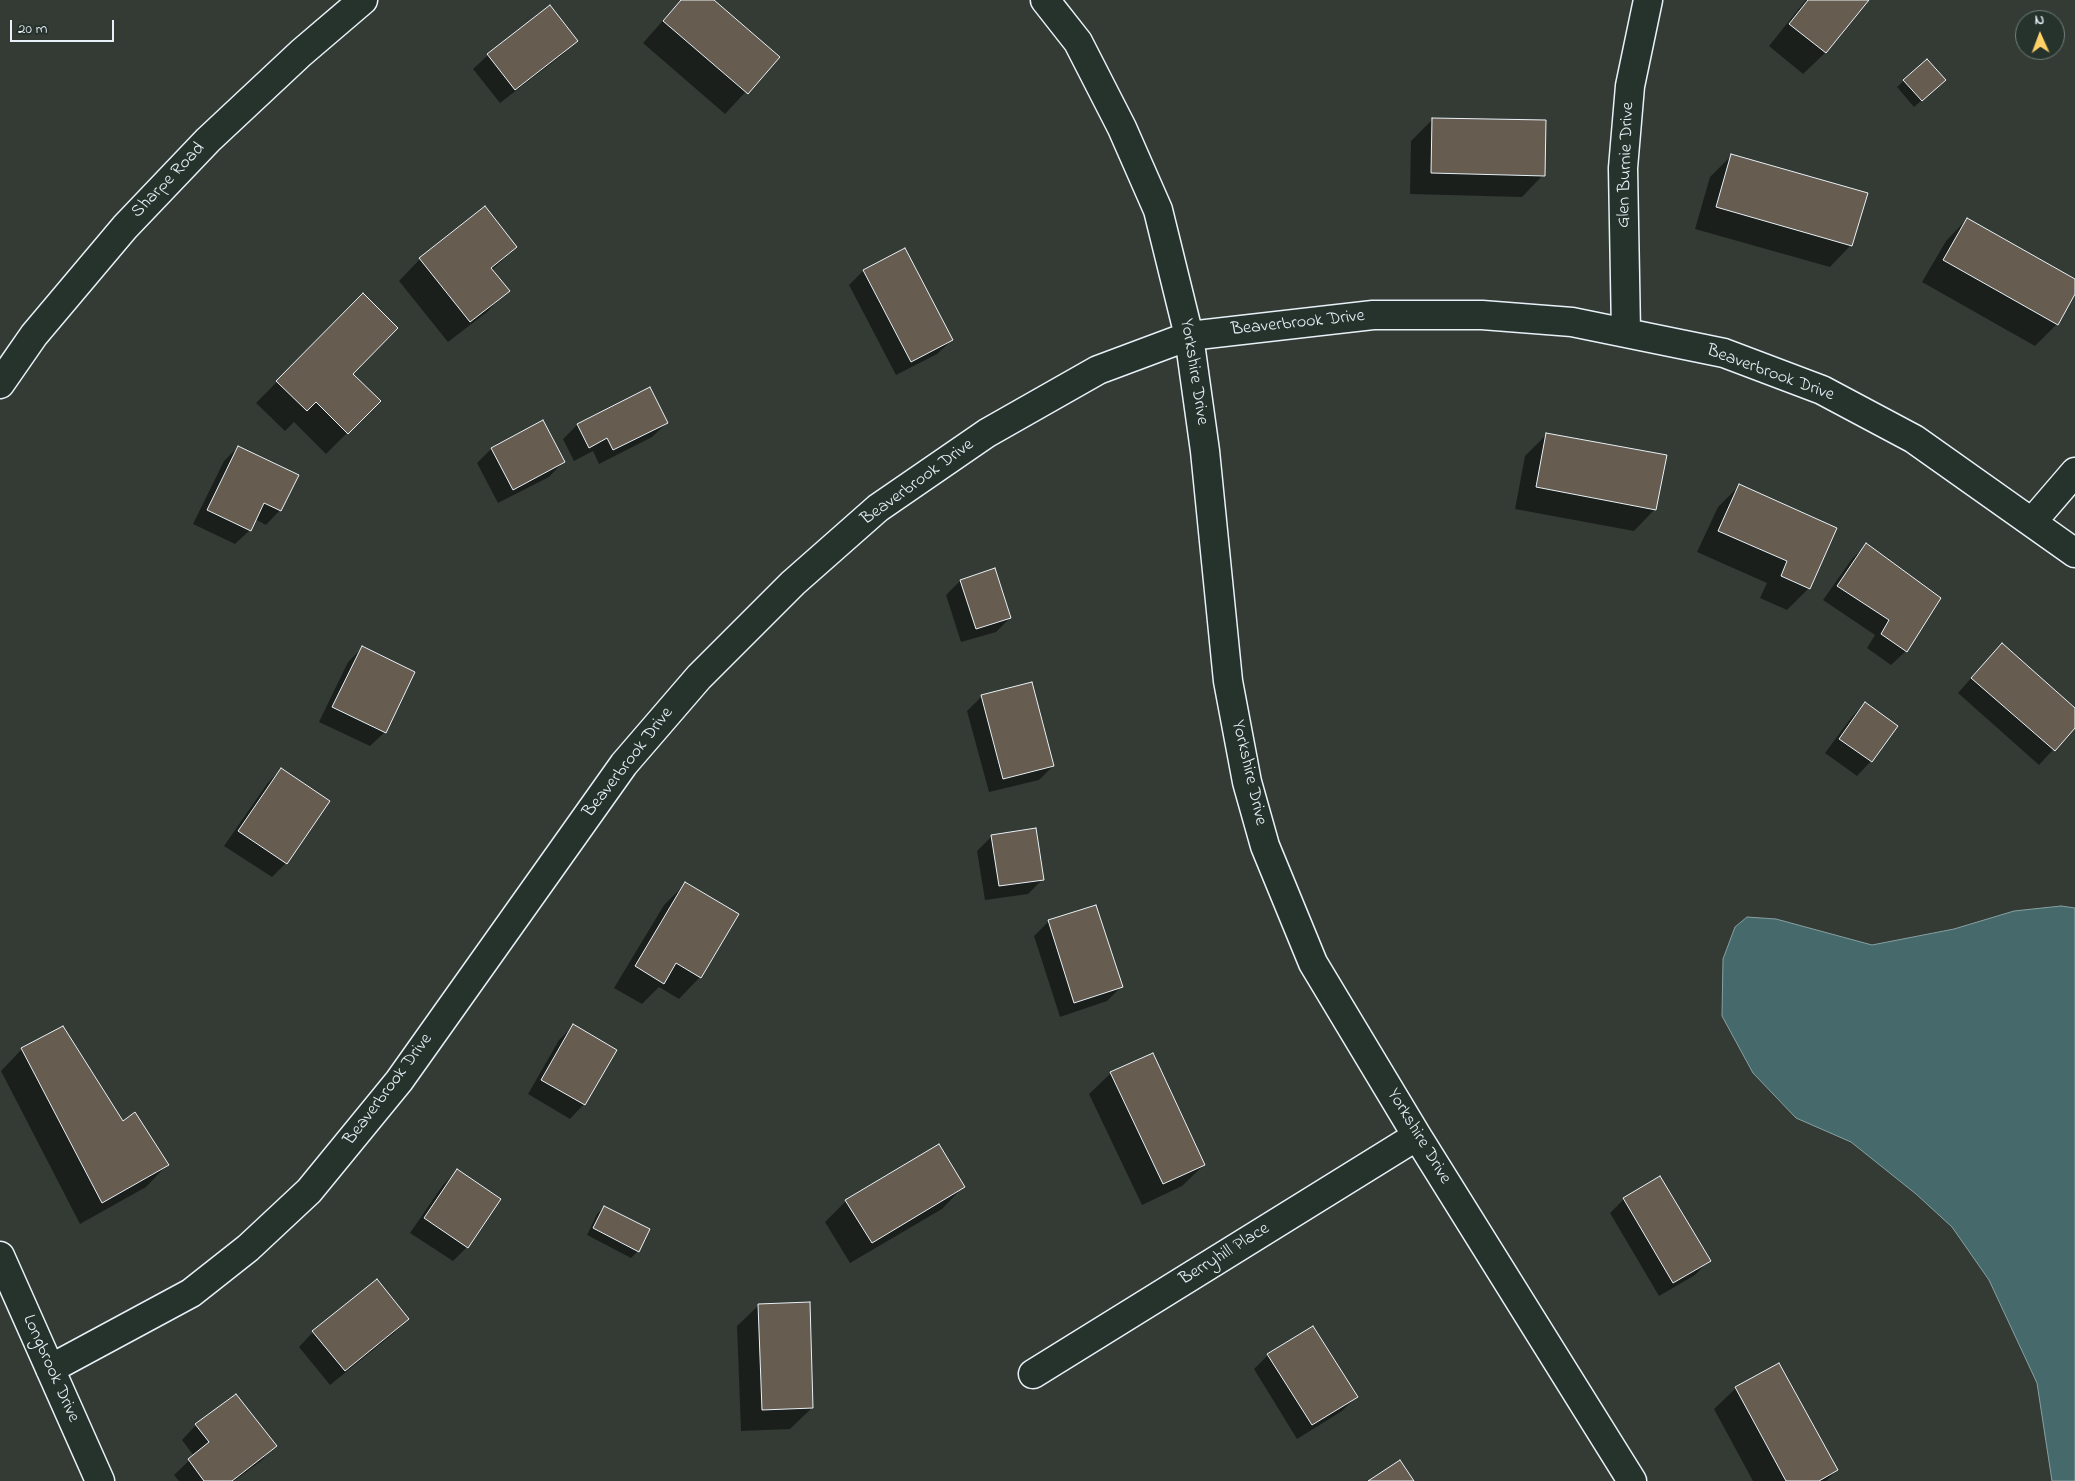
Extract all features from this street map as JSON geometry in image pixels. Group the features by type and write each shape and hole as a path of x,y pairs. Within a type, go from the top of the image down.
{"street":[{"name":"Sharpe Road","path":"0,384 34,336 125,227 208,140 363,0"},
{"name":"Yorkshire Drive","path":"1045,0 1078,42 1122,128 1158,210 1189,336 1205,451 1228,681 1247,782 1265,846 1313,963 1417,1136 1632,1481"},
{"name":"Glen Burnie Drive","path":"1626,332 1623,168 1630,86 1648,0"},
{"name":"Beaverbrook Drive","path":"50,1369 191,1293 248,1248 309,1191 399,1081 624,764 699,677 793,583 878,508 987,433 1098,370 1189,336 1373,315 1482,315 1572,322 1626,332 1724,353 1822,390 1914,439 2075,553"},
{"path":"2032,522 2075,472"},
{"name":"Berryhill Place","path":"1034,1374 1417,1136"},
{"name":"Longbrook Drive","path":"0,1256 100,1481"}],"water":[{"path":"2061,906 2075,908 2075,1481 2052,1481 2037,1383 1989,1280 1952,1227 1916,1194 1851,1142 1796,1118 1753,1073 1722,1016 1723,959 1735,927 1747,917 1776,919 1872,945 1954,929 2014,911"}],"building":[{"path":"681,0 714,0 780,57 748,94 663,21"},
{"path":"1808,0 1869,0 1826,53 1789,24"},
{"path":"550,5 578,41 515,90 487,54"},
{"path":"1927,59 1946,80 1922,101 1903,80"},
{"path":"1432,118 1546,120 1545,176 1431,173"},
{"path":"1731,154 1868,193 1852,246 1716,207"},
{"path":"485,206 517,247 491,268 510,291 470,322 419,258"},
{"path":"1967,218 2075,279 2075,294 2058,325 1943,260"},
{"path":"905,248 953,340 911,362 863,270"},
{"path":"363,293 398,328 353,374 381,401 348,434 316,402 307,411 276,381"},
{"path":"650,387 668,423 613,450 607,438 589,448 577,424"},
{"path":"543,420 565,462 513,490 491,448"},
{"path":"1546,433 1667,455 1656,510 1536,487"},
{"path":"238,446 299,475 281,511 264,503 251,531 207,510"},
{"path":"1739,484 1837,528 1810,589 1781,576 1787,561 1718,531"},
{"path":"1866,543 1941,598 1907,652 1881,634 1889,620 1837,586"},
{"path":"995,568 1011,618 976,629 960,580"},
{"path":"2002,643 2075,708 2075,728 2055,751 1971,678"},
{"path":"362,646 415,672 386,733 332,707"},
{"path":"1032,682 1054,766 1003,779 981,695"},
{"path":"1865,702 1898,726 1872,762 1839,739"},
{"path":"281,768 330,801 287,864 238,831"},
{"path":"1036,828 1044,880 999,886 991,835"},
{"path":"685,882 739,914 701,978 676,963 664,984 635,966"},
{"path":"1096,905 1123,987 1074,1003 1048,920"},
{"path":"573,1024 617,1050 585,1105 541,1080"},
{"path":"63,1026 123,1121 135,1112 169,1165 102,1203 21,1048"},
{"path":"1153,1053 1205,1165 1163,1184 1110,1072"},
{"path":"939,1144 965,1187 872,1243 845,1200"},
{"path":"457,1169 501,1199 468,1248 424,1218"},
{"path":"1660,1176 1711,1261 1673,1283 1623,1198"},
{"path":"604,1206 650,1229 639,1252 593,1228"},
{"path":"377,1279 409,1319 345,1371 312,1331"},
{"path":"810,1302 813,1408 762,1410 758,1304"},
{"path":"1313,1326 1358,1397 1312,1425 1267,1354"},
{"path":"1779,1363 1838,1470 1819,1481 1786,1481 1735,1387"},
{"path":"236,1394 277,1446 232,1481 204,1481 188,1459 209,1442 195,1424"},
{"path":"1400,1460 1414,1481 1368,1481"}]}
